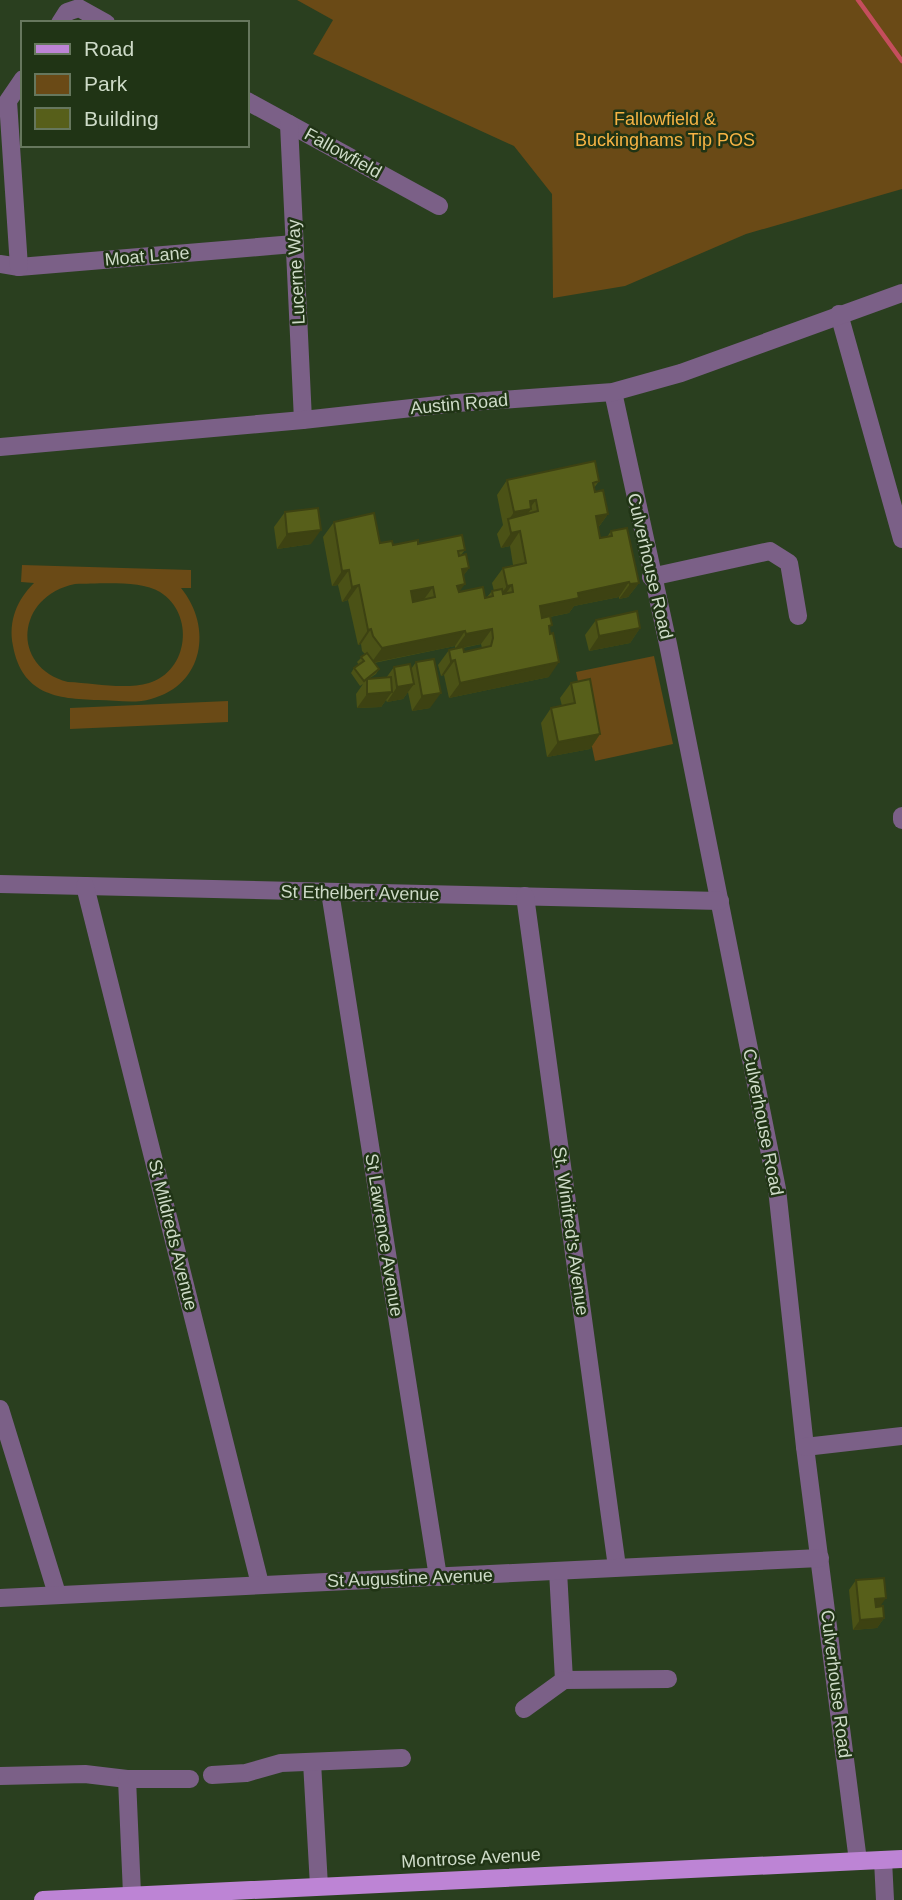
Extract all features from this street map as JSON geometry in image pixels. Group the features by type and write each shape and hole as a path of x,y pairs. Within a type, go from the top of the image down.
{"main road":[{"name":"Montrose Avenue","path":"43,1900 902,1858"}],"street":[{"path":"61,21 67,12 79,8 102,21"},
{"path":"19,267 8,101 21,82"},
{"name":"Fallowfield","path":"248,101 439,206"},
{"name":"Lucerne Way","path":"289,124 303,420"},
{"name":"Moat Lane","path":"0,264 19,267 294,244"},
{"name":"Austin Road","path":"0,446 303,420 457,403 613,392 681,373 902,293"},
{"path":"839,314 902,539"},
{"name":"Culverhouse Road","path":"613,392 668,644 777,1189 858,1861"},
{"path":"652,577 770,551 789,563 797,616"},
{"name":"St Ethelbert Avenue","path":"0,884 720,901"},
{"name":"St Mildreds Avenue","path":"85,886 260,1584"},
{"name":"St Lawrence Avenue","path":"330,892 438,1577"},
{"name":"St. Winifred's Avenue","path":"525,896 617,1567"},
{"path":"0,1409 57,1594"},
{"path":"806,1447 902,1436"},
{"name":"St Augustine Avenue","path":"0,1598 820,1558"},
{"path":"558,1572 564,1680"},
{"path":"524,1709 564,1680 667,1679"},
{"path":"212,1775 246,1773 281,1763 402,1758"},
{"path":"312,1762 319,1886"},
{"path":"0,1776 85,1774 127,1779 190,1779"},
{"path":"127,1779 132,1894"},
{"path":"883,1860 885,1900"}],"green space":[{"name":"Fallowfield & Buckinghams Tip POS","path":"297,0 902,0 902,189 746,234 625,286 553,298 552,194 514,146 313,54 333,20"},
{"path":"22,565 191,570 191,588 181,588 191,603 200,637 192,668 183,681 169,692 145,700 132,702 68,698 43,691 24,675 13,646 15,611 34,583 21,582","holes":["75,584 142,586 160,592 179,614 182,627 183,641 173,667 162,677 149,683 129,686 68,682 49,674 36,662 29,648 28,632 32,616 41,602 55,591"]},
{"path":"654,656 673,744 595,761 576,672"},
{"path":"228,701 228,722 70,729 70,708"}],"building":[{"path":"595,461 599,481 593,483 595,492 603,490 608,514 596,516 600,538 612,536 611,531 627,528 639,583 629,582 578,593 579,598 540,606 542,618 550,616 550,634 553,633 559,662 460,683 455,660 451,661 449,650 463,647 464,652 491,646 492,629 466,634 465,631 382,648 371,629 368,630 359,585 352,587 349,570 342,571 334,522 374,513 380,543 392,541 393,545 418,540 418,544 462,535 465,550 458,551 459,556 466,554 469,568 462,569 465,584 457,586 459,592 483,587 485,598 493,596 492,591 502,589 503,594 513,592 512,585 507,586 503,568 526,563 520,531 511,533 508,519 538,511 536,500 530,501 531,509 514,512 507,480","holes":["433,587 435,597 413,602 411,591"]},
{"path":"318,508 321,530 287,534 285,512"},
{"path":"637,611 640,628 599,636 596,620"},
{"path":"367,653 379,669 364,681 354,668 364,661 361,657"},
{"path":"434,659 441,693 422,696 416,662"},
{"path":"410,664 414,684 397,687 394,667"},
{"path":"391,677 392,692 367,694 367,679"},
{"path":"590,679 600,734 558,742 551,708 575,703 571,683"},
{"path":"884,1578 886,1598 875,1599 876,1607 883,1606 884,1618 860,1620 856,1580"}],"waterway":[{"path":"858,0 902,61"}]}
